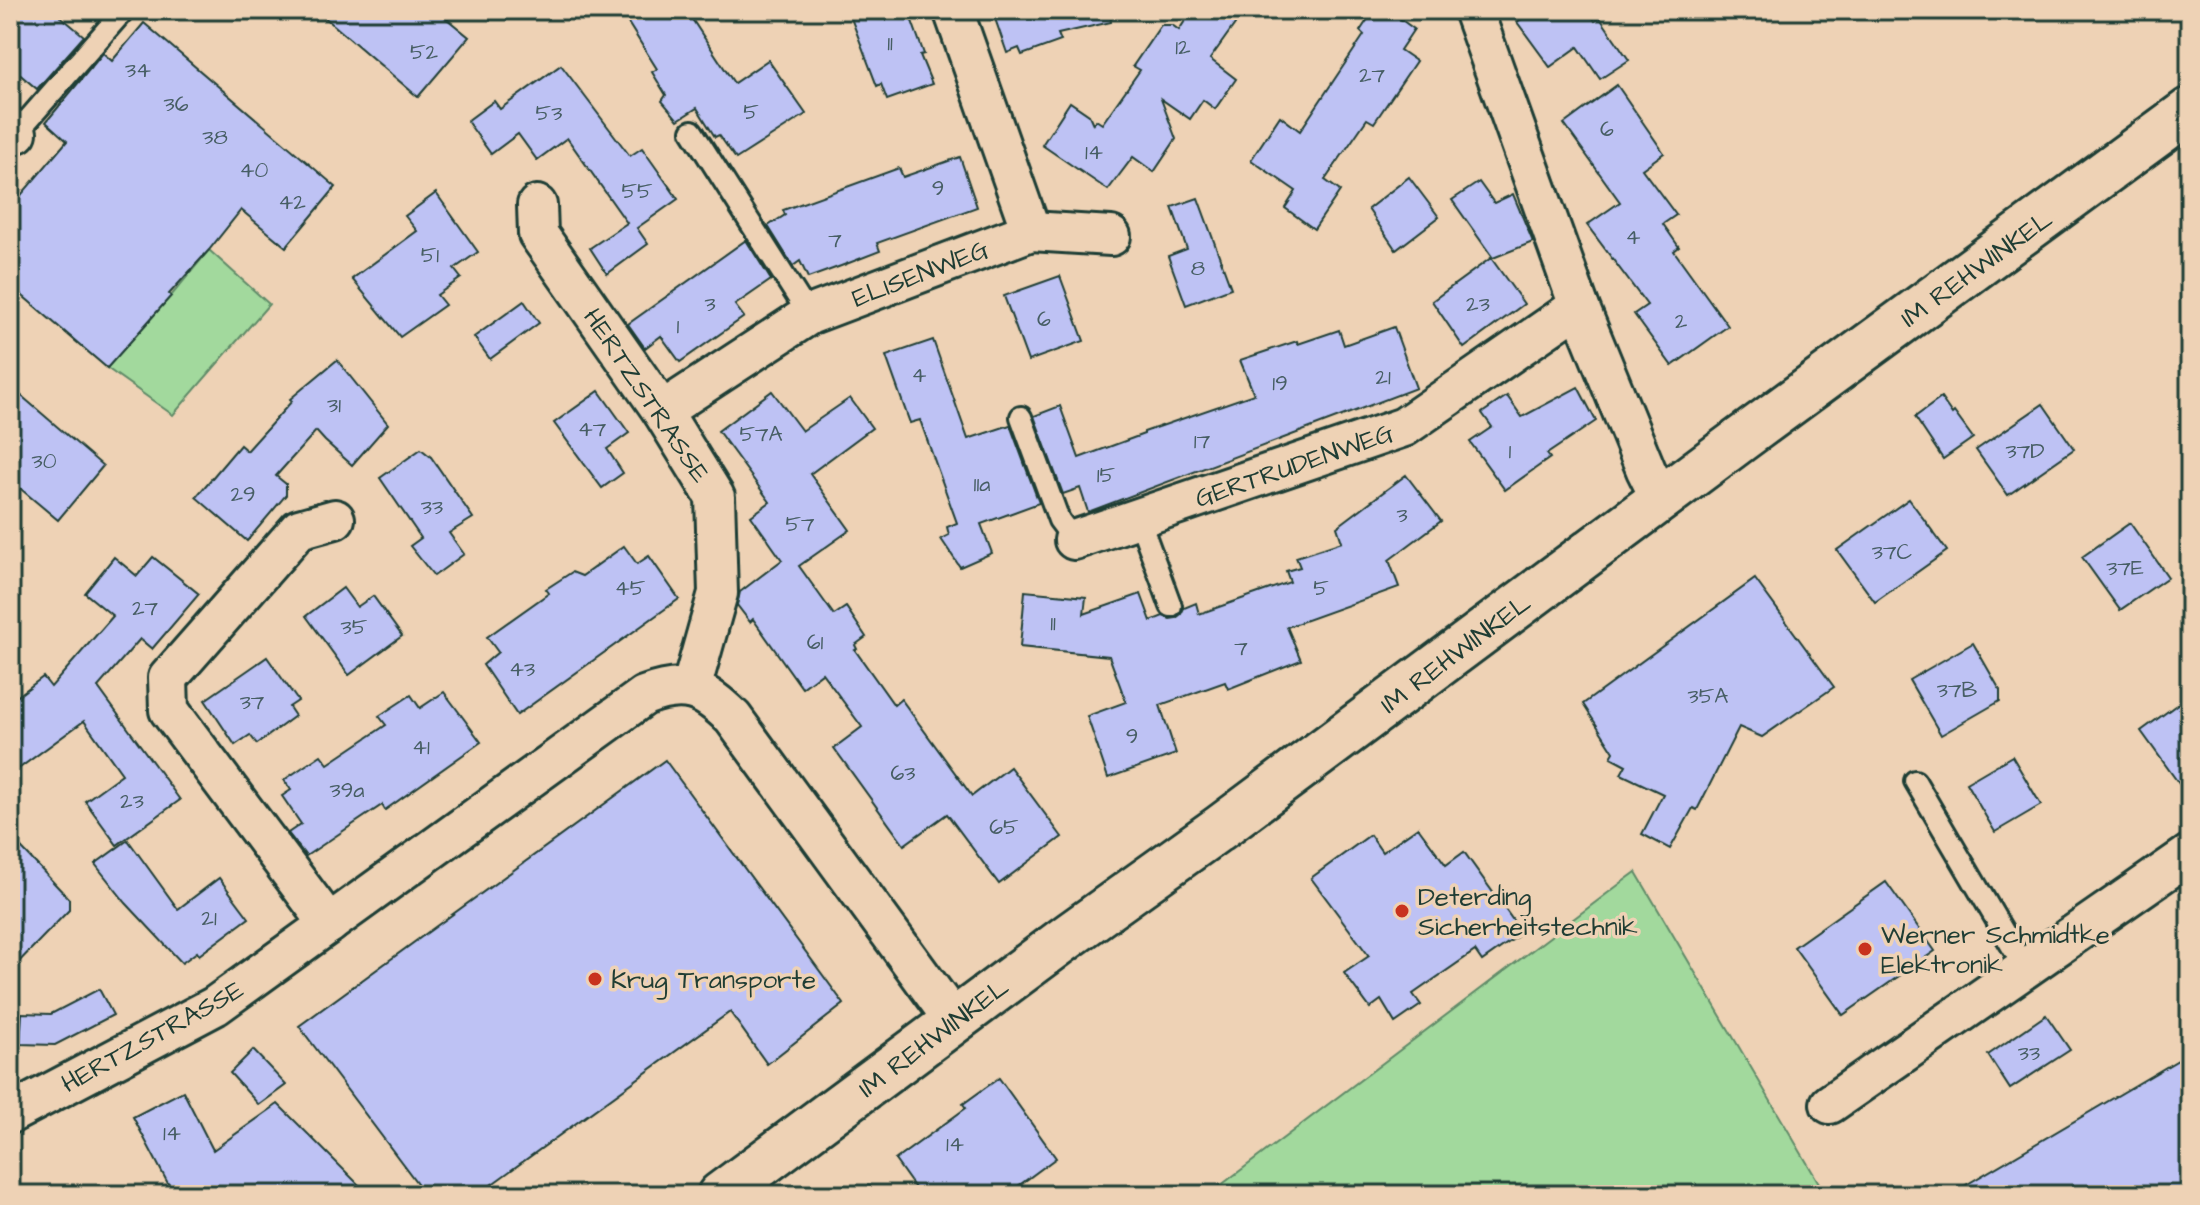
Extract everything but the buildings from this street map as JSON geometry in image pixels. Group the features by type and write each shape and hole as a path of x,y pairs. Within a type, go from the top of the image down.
{"street":[{"path":"953,10 1031,231"},
{"path":"1473,10 1579,306 1661,500"},
{"name":"IM REHWINKEL","path":"720,1195 2190,110"},
{"name":"HERTZSTRASSE","path":"10,1114 215,1006 644,696 667,687 691,689 718,593 715,497 662,411 538,234 537,205"},
{"name":"ELISENWEG","path":"662,411 809,315 1031,231 1111,236"},
{"name":"GERTRUDENWEG","path":"1074,540 1404,427 1579,306"},
{"path":"329,924 169,710 168,678 299,529 335,519"},
{"path":"691,689 711,697 733,718 954,1021"},
{"path":"1830,1104 2190,854"}],"lane":[{"path":"12,133 124,10"},
{"path":"692,131 809,315"},
{"path":"1021,417 1059,520 1074,540"},
{"path":"1139,519 1171,606"},
{"path":"1915,781 2024,967"}],"green space":[{"path":"209,250 269,304 173,415 107,368"},
{"path":"1636,872 1826,1195 1208,1195 1625,880"}],"place":[{"name":"Deterding Sicherheitstechnik","path":"1402,911"},
{"name":"Werner Schmidtke Elektronik","path":"1865,949"},
{"name":"Krug Transporte","path":"595,979"}]}
